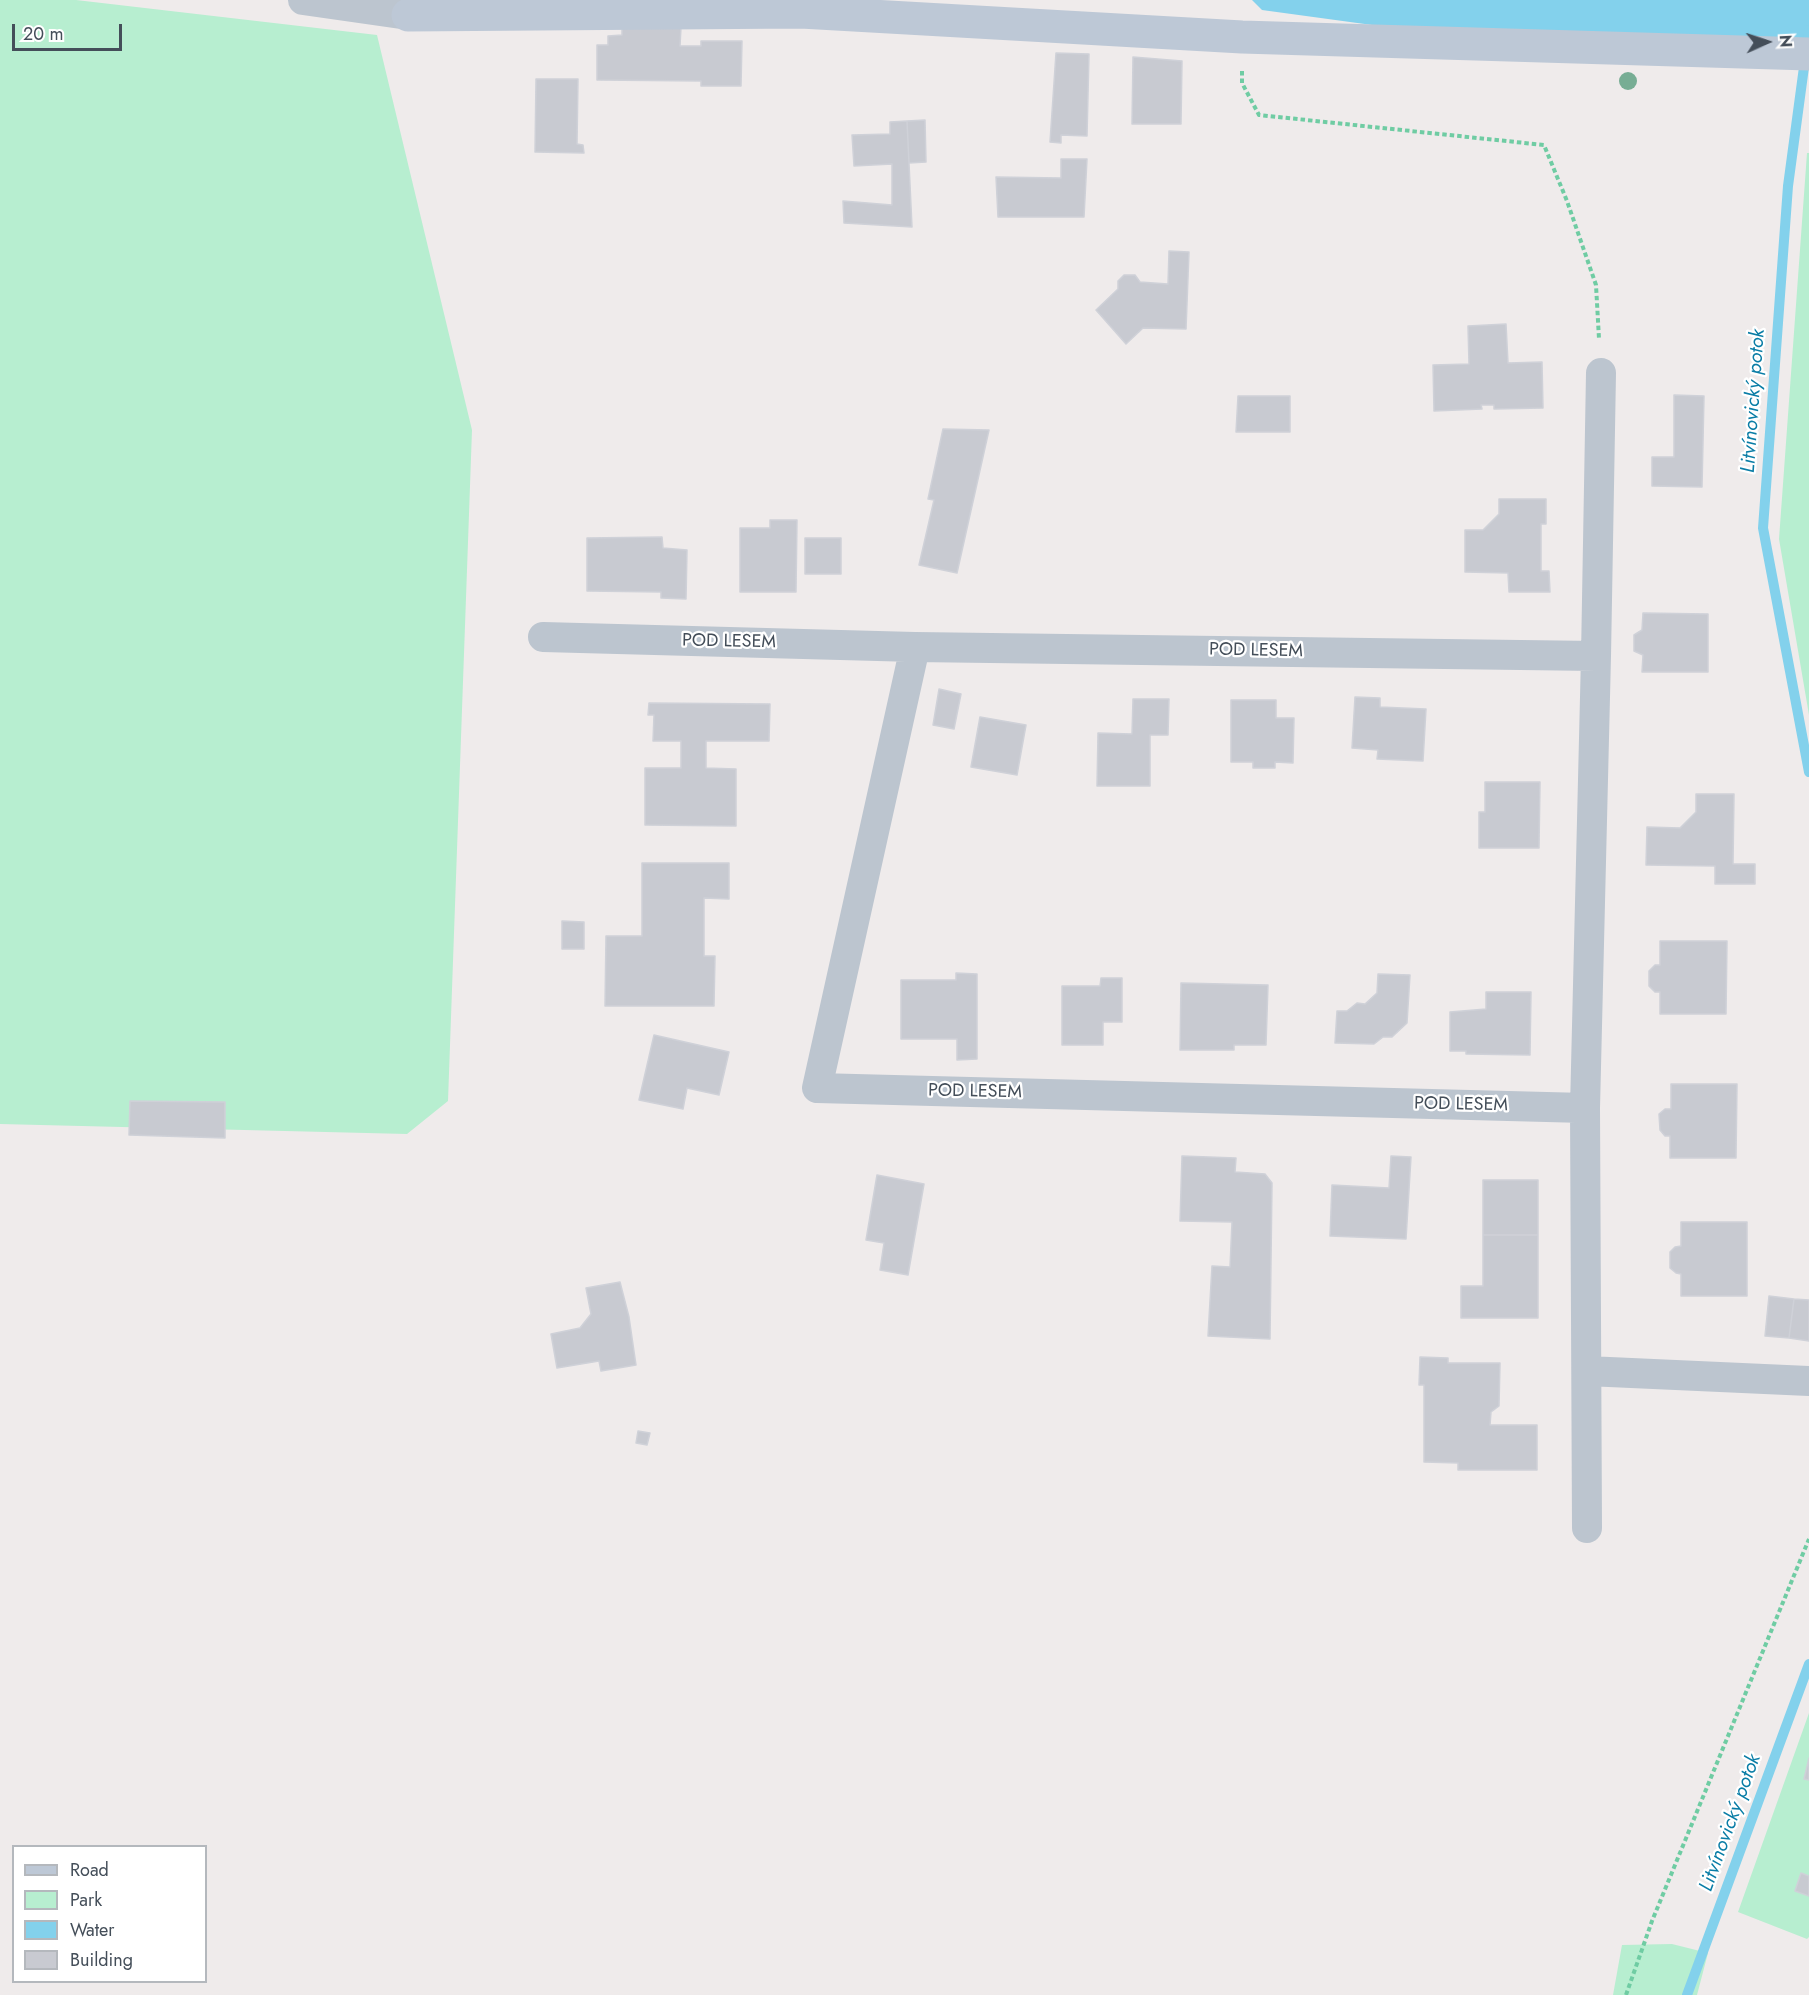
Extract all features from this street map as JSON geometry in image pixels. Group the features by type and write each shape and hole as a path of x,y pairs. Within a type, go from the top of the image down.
{"street":[{"path":"303,0 408,15 801,12 1242,37 1795,54"},
{"path":"1587,1528 1586,1108 1601,373"},
{"name":"POD LESEM","path":"543,637 915,647 1596,656"},
{"name":"POD LESEM","path":"915,647 817,1088 1586,1108"},
{"path":"1587,1371 1809,1381"}],"path":[{"path":"1242,37 1242,83 1259,115 1544,145 1567,201 1596,285 1601,373"},
{"path":"1626,1995 1652,1921 1809,1539"}],"green space":[{"path":"0,0 76,0 377,35 472,430 448,1101 407,1134 0,1124"},
{"path":"1807,153 1809,153 1809,715 1779,539"},
{"path":"1809,1713 1809,1937 1807,1939 1738,1912"},
{"path":"1672,1944 1708,1953 1697,1995 1613,1995 1622,1945"}],"water":[{"path":"1252,0 1809,0 1809,41 1416,31 1262,10"}],"building":[{"path":"622,27 681,27 680,46 701,46 701,41 742,41 741,86 701,86 701,81 597,80 597,45 608,45 608,36 622,35"},
{"path":"1056,53 1089,54 1087,136 1061,135 1061,143 1050,142"},
{"path":"1133,57 1182,61 1181,124 1132,124"},
{"path":"536,79 578,79 577,144 583,145 584,153 535,152"},
{"path":"925,120 926,162 909,163 907,121"},
{"path":"907,121 912,227 844,223 843,201 892,205 892,164 854,166 852,135 890,134 890,122"},
{"path":"1061,159 1087,159 1084,217 998,217 996,177 1061,178"},
{"path":"1169,251 1189,252 1186,329 1143,328 1126,344 1096,310 1118,289 1118,281 1124,275 1135,275 1140,282 1168,284"},
{"path":"1506,324 1508,363 1542,362 1543,408 1494,409 1494,405 1481,405 1482,409 1434,411 1433,365 1469,364 1468,326"},
{"path":"1674,395 1704,396 1702,487 1652,486 1652,457 1674,457"},
{"path":"1238,396 1290,396 1290,432 1236,432"},
{"path":"943,429 989,430 957,573 919,565 934,500 928,499"},
{"path":"1499,499 1546,499 1546,524 1541,524 1541,571 1549,571 1550,592 1509,592 1508,573 1465,572 1465,530 1483,530 1499,514"},
{"path":"770,520 797,520 796,592 740,592 740,528 770,528"},
{"path":"662,537 663,548 687,550 686,599 661,598 661,592 587,591 587,538"},
{"path":"805,538 841,538 841,574 805,574"},
{"path":"1643,613 1708,614 1708,672 1642,672 1643,655 1634,651 1634,635 1642,630"},
{"path":"939,689 961,694 954,729 933,725"},
{"path":"1355,697 1380,698 1380,707 1426,709 1423,761 1377,759 1378,750 1352,748"},
{"path":"1133,699 1169,699 1168,735 1150,735 1150,786 1097,786 1098,733 1132,734"},
{"path":"1231,700 1276,700 1276,718 1294,718 1293,763 1275,762 1275,768 1253,768 1253,762 1231,762"},
{"path":"649,703 770,704 769,741 706,741 706,768 736,769 736,826 645,825 645,768 681,768 681,741 653,741 654,715 648,715"},
{"path":"980,717 1026,725 1017,775 971,767"},
{"path":"1485,782 1540,782 1539,848 1479,848 1479,812 1485,812"},
{"path":"1696,794 1734,794 1733,864 1755,864 1755,884 1715,884 1715,866 1646,865 1647,827 1680,828 1696,812"},
{"path":"642,863 729,863 729,899 704,898 704,956 715,956 714,1006 605,1006 606,936 642,936"},
{"path":"562,921 584,922 584,949 562,949"},
{"path":"1660,941 1727,941 1726,1014 1660,1014 1660,992 1655,992 1649,986 1649,971 1655,965 1660,965"},
{"path":"956,973 977,974 977,1059 957,1060 957,1039 901,1039 901,980 956,980"},
{"path":"1378,974 1410,975 1407,1023 1392,1037 1383,1037 1374,1044 1335,1043 1337,1011 1347,1011 1357,1003 1365,1004 1377,993"},
{"path":"1101,978 1122,978 1122,1022 1103,1022 1103,1045 1062,1045 1062,986 1100,986"},
{"path":"1181,983 1268,985 1266,1045 1234,1045 1234,1050 1180,1050"},
{"path":"1486,992 1531,992 1530,1055 1466,1054 1466,1051 1450,1051 1450,1012 1486,1009"},
{"path":"654,1035 729,1052 719,1095 687,1088 683,1109 639,1100"},
{"path":"1671,1084 1737,1084 1736,1158 1670,1158 1670,1136 1665,1136 1660,1130 1659,1114 1665,1109 1671,1109"},
{"path":"130,1101 225,1102 225,1138 129,1135"},
{"path":"1182,1156 1236,1158 1235,1172 1265,1174 1272,1183 1270,1339 1208,1336 1212,1266 1230,1267 1232,1222 1180,1221"},
{"path":"1391,1156 1411,1157 1406,1239 1330,1236 1332,1185 1389,1188"},
{"path":"877,1175 924,1184 908,1275 880,1270 884,1243 866,1240"},
{"path":"1483,1180 1538,1180 1538,1235 1483,1235"},
{"path":"1681,1222 1747,1222 1747,1296 1681,1296 1681,1274 1670,1268 1670,1252 1675,1247 1681,1246"},
{"path":"1483,1235 1538,1235 1538,1318 1461,1318 1461,1286 1483,1286"},
{"path":"620,1282 629,1317 636,1365 601,1371 599,1361 557,1368 551,1334 580,1328 591,1314 586,1288"},
{"path":"1769,1296 1794,1299 1789,1338 1765,1336"},
{"path":"1794,1299 1809,1300 1809,1341 1789,1338"},
{"path":"1420,1357 1448,1358 1448,1363 1500,1363 1499,1406 1491,1412 1490,1425 1537,1425 1537,1470 1458,1470 1458,1463 1424,1462 1424,1385 1419,1385"},
{"path":"638,1431 650,1433 647,1445 636,1443"},
{"path":"1809,1758 1809,1780 1804,1779"},
{"path":"1801,1873 1809,1876 1809,1896 1795,1891"}],"waterway":[{"name":"Litvínovický potok","path":"1809,30 1788,186 1763,528 1809,772"},
{"name":"Litvínovický potok","path":"1687,1995 1809,1664"}]}
